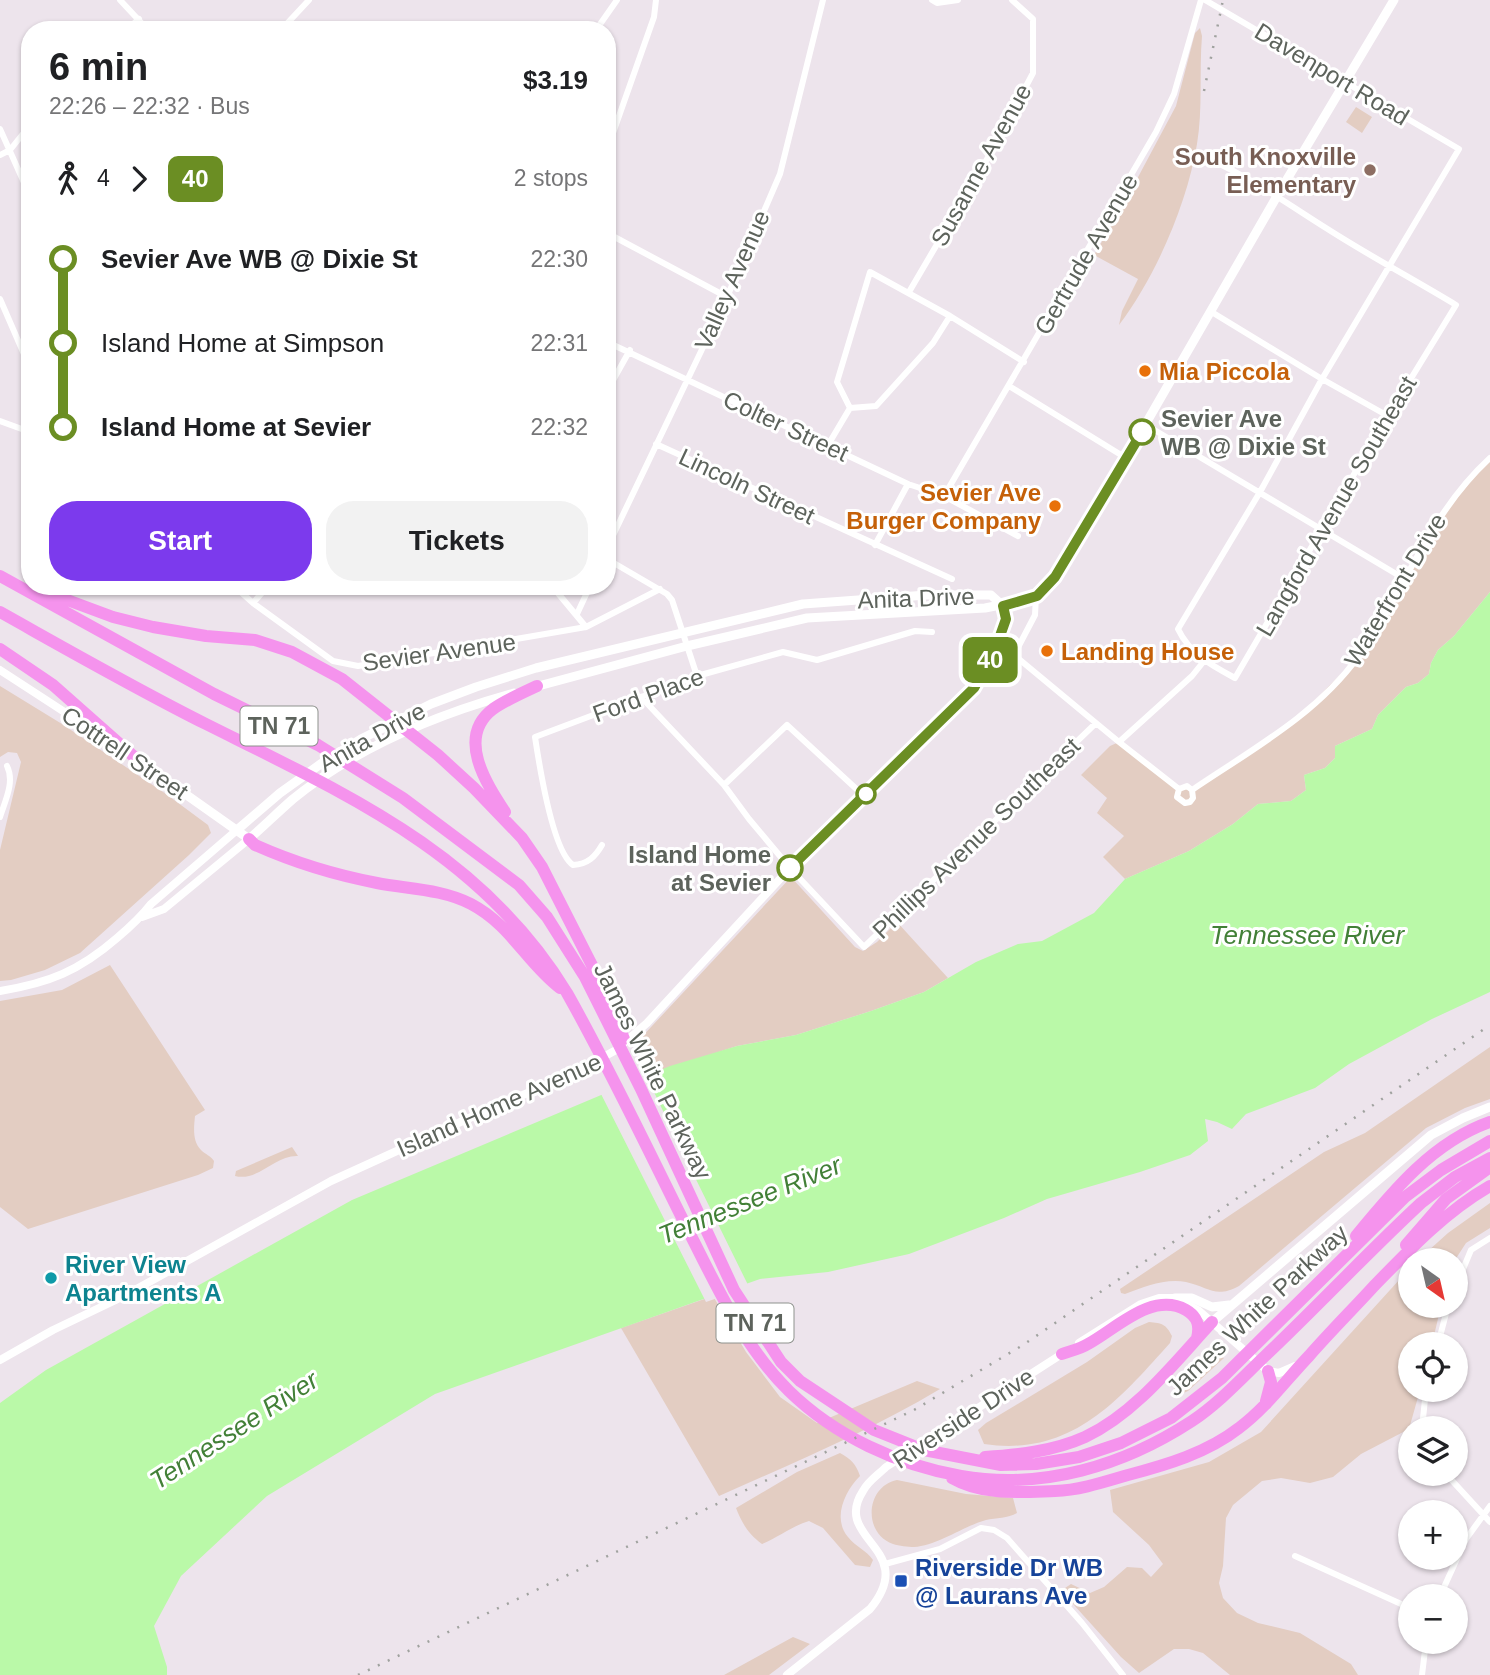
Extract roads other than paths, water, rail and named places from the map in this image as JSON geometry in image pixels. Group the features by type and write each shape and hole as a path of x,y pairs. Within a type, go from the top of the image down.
{"highway":[{"path":"0,576 21,584"},
{"name":"James White Parkway","path":"0,576 21,588"},
{"name":"James White Parkway","path":"34,595 214,694 318,745 413,805 519,885 558,933 585,977 641,1089 734,1290 782,1362 800,1381 874,1430 924,1450 1001,1465 1036,1464 1079,1457 1104,1449 1171,1418 1222,1378 1405,1198 1441,1170 1490,1142"},
{"path":"52,595 113,617 153,627 206,636 255,640 292,652 342,678 438,755 522,838"},
{"name":"James White Parkway","path":"0,612 357,801 434,849 543,956 568,993 720,1293 753,1348 788,1390 821,1419 869,1447 943,1472 982,1479 1019,1481 1083,1471 1133,1454 1195,1419 1233,1387 1421,1203 1455,1177 1490,1158"},
{"path":"0,649 53,685 140,762"},
{"path":"537,686 491,710 478,726 475,744 480,768 488,786 542,867 603,987 641,1089"},
{"path":"249,839 255,845 302,864 374,882 450,895 511,927"},
{"path":"1295,1308 1396,1188 1441,1148 1475,1127 1490,1122"},
{"path":"1371,1290 1436,1209 1490,1167"},
{"path":"943,1472 966,1486 983,1490 1074,1490 1188,1457 1226,1437 1263,1407 1416,1243 1475,1194 1490,1186"},
{"path":"1062,1354 1086,1346 1135,1315 1161,1305 1178,1307 1192,1314 1198,1323 1197,1338"},
{"path":"967,1459 1027,1454 1084,1437 1119,1415 1152,1385 1212,1322"},
{"path":"1263,1407 1271,1382 1268,1371"}],"main road":[{"path":"1003,606 1037,596 1055,577 1394,0"},
{"name":"Anita Drive","path":"237,830 280,793 322,763 394,721 476,687 536,668 803,604 927,595 991,595 1003,606"},
{"name":"Anita Drive","path":"249,839 293,799 335,769 405,731 481,702 687,646 807,618 1003,606"},
{"name":"Cottrell Street","path":"140,762 249,839"},
{"path":"1212,1322 1432,1135 1490,1107"},
{"path":"1175,1298 1192,1298 1212,1307 1230,1305"}],"street":[{"path":"120,0 139,19 137,21"},
{"path":"289,21 309,0"},
{"path":"602,21 617,0"},
{"path":"616,125 654,17 656,0"},
{"name":"Valley Avenue","path":"616,529 727,297 780,174 823,0"},
{"path":"932,0 937,3 958,0"},
{"name":"Susanne Avenue","path":"909,292 990,154 1033,73 1033,19 1012,0"},
{"name":"Davenport Road","path":"1203,0 1459,149 1390,265"},
{"name":"Gertrude Avenue","path":"944,496 1156,132 1174,94 1203,0"},
{"path":"0,129 21,175"},
{"path":"0,155 10,150 21,136"},
{"path":"1204,661 1184,642 1178,629 1390,265 1211,160"},
{"path":"616,238 727,297"},
{"name":"Langford Avenue Southeast","path":"1204,661 1235,678 1456,305 1390,265"},
{"path":"850,408 837,382 870,272 909,292 1024,362"},
{"path":"0,299 21,347"},
{"path":"1210,311 1388,416"},
{"path":"850,408 876,406 933,343 950,316"},
{"name":"Colter Street","path":"616,345 908,484 944,496 1018,536"},
{"path":"616,375 630,350"},
{"path":"1009,386 1126,458"},
{"path":"828,445 850,408"},
{"path":"0,421 21,429"},
{"path":"1146,425 1404,578"},
{"name":"Lincoln Street","path":"656,444 952,579"},
{"name":"Waterfront Drive","path":"1119,742 1179,789 1177,797 1185,803 1190,802 1194,798 1192,790 1283,728 1326,694 1348,670 1367,644 1439,517 1490,458"},
{"path":"876,545 908,484"},
{"path":"616,564 660,589 672,600 697,676"},
{"name":"Sevier Avenue","path":"244,595 333,661 358,666 586,627 660,589"},
{"path":"253,603 260,595"},
{"path":"560,595 586,627"},
{"path":"577,614 586,595"},
{"path":"1037,596 1035,615 1014,655 1096,723"},
{"name":"Island Home Avenue","path":"0,1360 53,1330 124,1296 331,1181 604,1059 647,1023 790,868 974,688 995,650 1006,619 1003,606"},
{"name":"Ford Place","path":"602,845 596,856 581,864 573,865 563,854 543,788 535,737 697,676 783,652 817,660 915,631 932,632"},
{"name":"Phillips Avenue Southeast","path":"790,868 863,947 1096,723 1119,742 1192,676 1204,661"},
{"name":"Cottrell Street","path":"0,670 140,762"},
{"path":"641,696 724,785 790,868"},
{"path":"724,785 787,725 864,796"},
{"path":"0,817 10,782 11,774 7,766"},
{"path":"1179,789 1184,786 1192,790"},
{"name":"Anita Drive","path":"0,991 45,982 74,970 103,951 142,917 151,904 237,830"},
{"name":"Anita Drive","path":"142,917 164,909 249,839"},
{"path":"1468,1257 1471,1250 1490,1238"},
{"name":"Riverside Drive","path":"885,1564 859,1526 856,1508 865,1487 886,1467 1141,1304 1159,1298 1175,1298"},
{"path":"1175,1298 1194,1306 1268,1371 1288,1371 1309,1356"},
{"path":"1457,1486 1490,1522"},
{"path":"1445,1584 1466,1539 1490,1506"},
{"path":"787,1675 870,1609 880,1597 887,1581 885,1564 940,1549 981,1528 994,1530 1007,1538 1083,1623 1123,1675"},
{"path":"1295,1556 1398,1603"},
{"path":"1422,1675 1425,1654"}],"water":[{"name":"Tennessee River","path":"1490,592 1490,992 1432,1019 1349,1064 1315,1088 1246,1114 1232,1129 1205,1119 1208,1141 1190,1155 1047,1199 909,1254 828,1272 760,1279 435,1394 267,1496 181,1576 154,1626 167,1675 0,1675 0,1403 46,1370 352,1200 670,1066 737,1046 796,1035 924,992 976,962 1018,944 1042,941 1094,913 1125,879 1189,851 1233,824 1258,804 1291,801 1306,790 1304,775 1325,768 1335,758 1335,746 1372,729 1378,715 1406,687 1418,683 1429,674 1438,650 1454,636"}],"railway":[{"path":"1204,91 1223,0"},
{"path":"358,1675 914,1410 1023,1345 1490,1025"}],"place":[{"name":"South Knoxville Elementary","path":"1370,170"},
{"name":"Mia Piccola","path":"1145,371"},
{"name":"Sevier Ave WB @ Dixie St","path":"1142,432"},
{"name":"Sevier Ave Burger Company","path":"1055,506"},
{"name":"Landing House","path":"1047,651"},
{"name":"Island Home at Sevier","path":"790,868"},
{"name":"River View Apartments A","path":"51,1278"},
{"name":"Riverside Dr WB @ Laurans Ave","path":"901,1581"}]}
